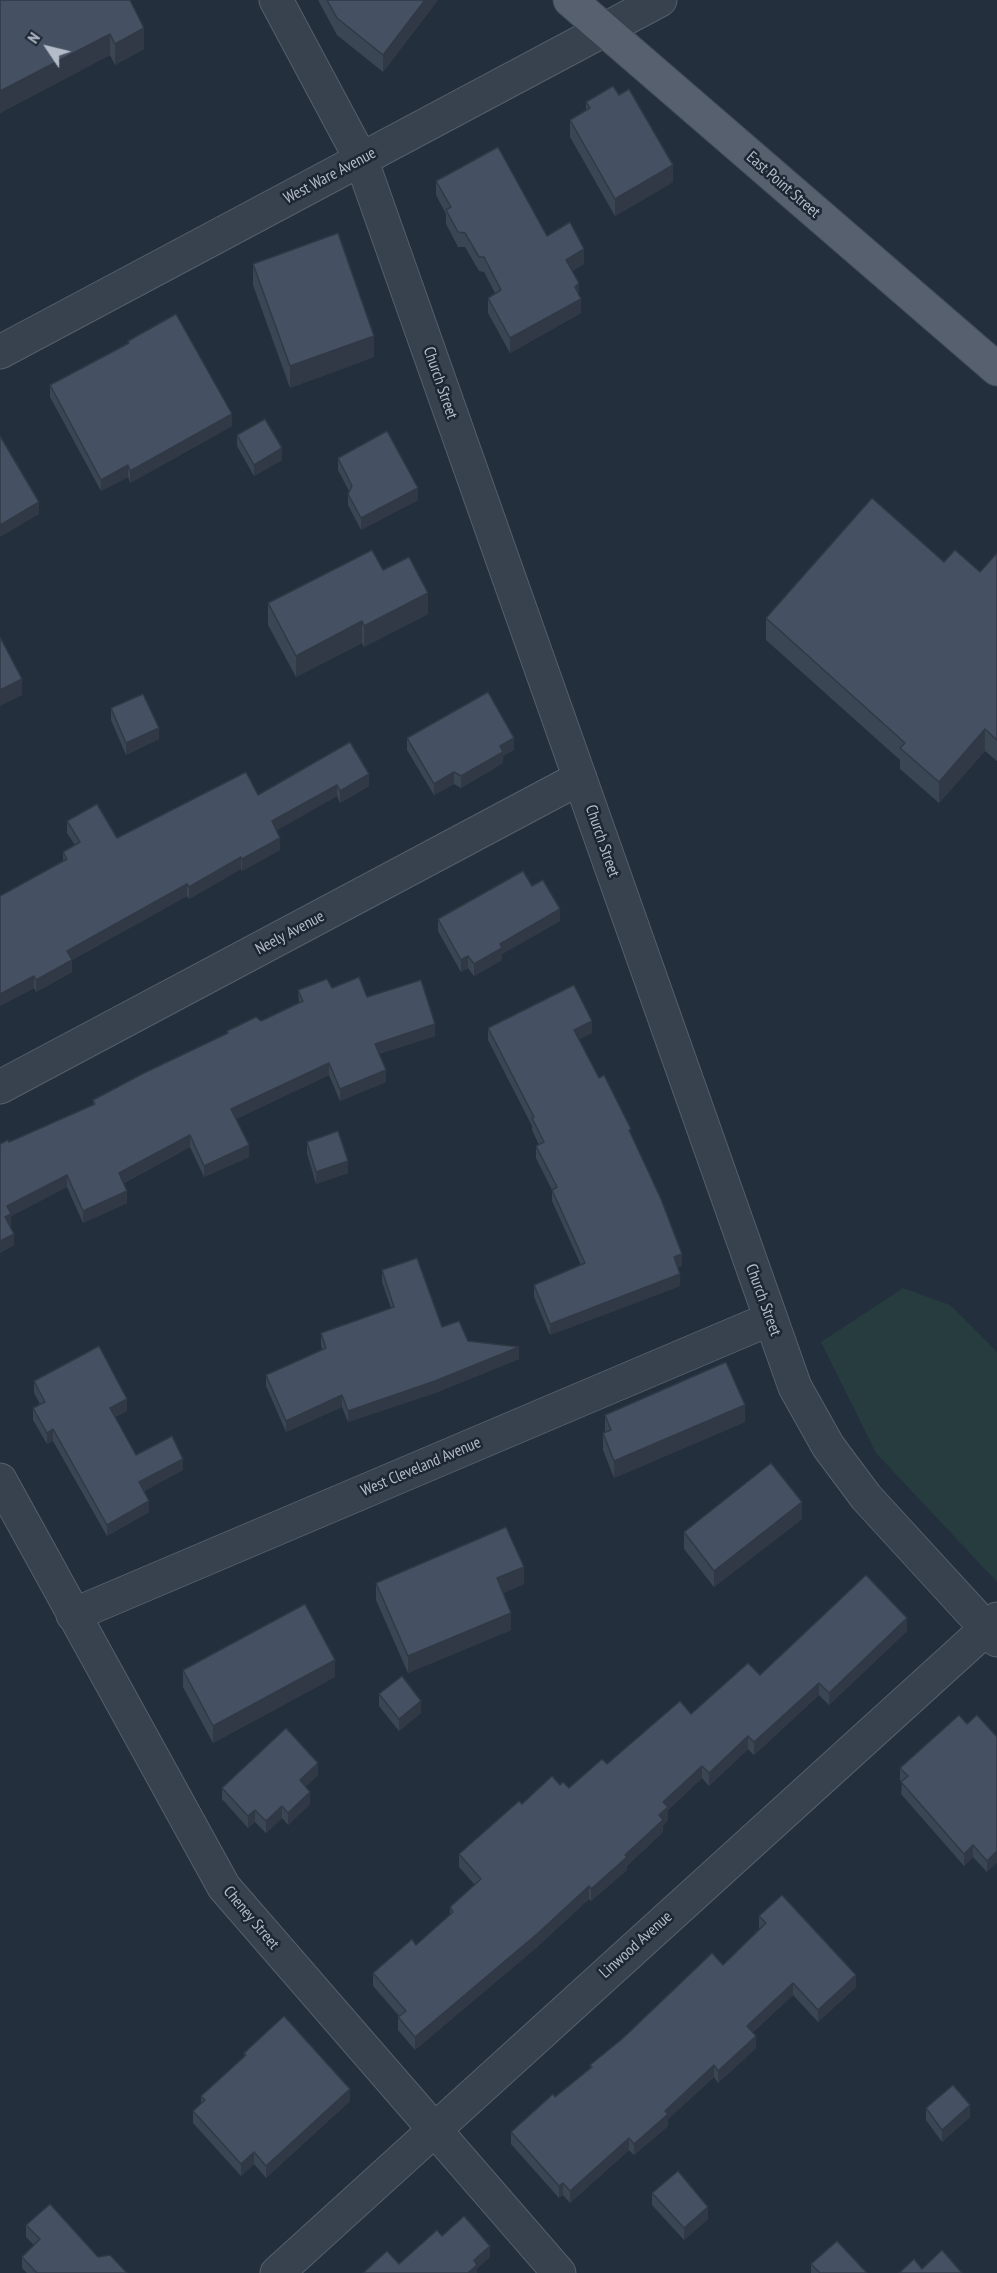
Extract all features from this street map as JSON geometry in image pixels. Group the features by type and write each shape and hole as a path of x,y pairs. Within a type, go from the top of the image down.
{"main road":[{"name":"East Point Street","path":"570,0 997,369"}],"street":[{"name":"Church Street","path":"276,0 361,159 795,1387 828,1446 866,1497 993,1629"},
{"name":"West Ware Avenue","path":"0,352 660,0"},
{"name":"Neely Avenue","path":"0,1087 580,778"},
{"name":"West Cleveland Avenue","path":"73,1615 770,1319"},
{"name":"Cheney Street","path":"0,1480 224,1887 559,2273"},
{"name":"Linwood Avenue","path":"277,2273 433,2130 993,1629"}],"green space":[{"path":"903,1288 950,1305 997,1352 997,1582 876,1453 821,1342"}],"building":[{"path":"0,0 130,0 144,28 115,44 110,34 0,91"},
{"path":"327,0 425,0 383,55 337,18"},
{"path":"613,86 619,95 629,89 673,165 615,199 570,120 590,108 586,102"},
{"path":"498,147 547,236 570,222 584,249 566,260 579,283 575,287 581,299 510,338 488,298 501,290 484,257 479,257 465,233 458,232 446,210 451,207 436,181"},
{"path":"338,233 374,336 290,366 253,264"},
{"path":"176,314 232,414 130,471 128,465 101,480 50,385 129,343 128,341"},
{"path":"265,419 282,448 254,465 237,435"},
{"path":"387,431 418,488 361,518 348,494 352,486 338,458"},
{"path":"0,436 39,502 0,525"},
{"path":"872,498 944,562 955,550 980,572 997,553 997,740 985,729 939,782 900,748 905,743 766,618"},
{"path":"372,550 383,570 409,557 428,593 364,626 362,621 296,656 268,603"},
{"path":"0,637 22,679 0,690"},
{"path":"488,692 514,738 500,746 503,752 461,776 454,772 434,784 407,738"},
{"path":"143,694 159,728 126,743 111,708"},
{"path":"350,742 369,774 340,791 337,785 272,821 280,838 189,887 187,884 67,951 72,960 36,980 34,976 0,994 0,896 67,859 63,852 80,842 67,821 97,804 117,838 246,772 258,795"},
{"path":"523,871 532,886 543,880 560,909 500,944 502,948 474,964 468,956 461,960 438,919"},
{"path":"359,977 367,997 421,980 435,1024 375,1044 386,1070 340,1089 329,1063 231,1109 249,1145 204,1166 190,1135 119,1173 127,1191 83,1211 67,1175 7,1206 11,1214 5,1217 14,1234 0,1241 0,1144 95,1104 93,1100 256,1017 261,1021 303,1001 298,990 327,979 332,988"},
{"path":"574,985 592,1021 574,1030 599,1078 604,1075 631,1129 629,1130 661,1199 682,1254 674,1257 680,1274 550,1324 534,1285 585,1263 552,1190 557,1187 536,1146 544,1142 532,1118 534,1117 488,1028"},
{"path":"338,1131 348,1161 316,1172 307,1142"},
{"path":"417,1258 442,1327 459,1321 468,1341 519,1347 435,1381 348,1411 342,1395 286,1421 266,1375 326,1348 321,1333 394,1307 382,1270"},
{"path":"99,1346 127,1399 110,1408 136,1455 172,1436 183,1459 139,1482 149,1501 107,1525 53,1429 47,1433 33,1408 45,1402 34,1381"},
{"path":"726,1362 745,1405 614,1461 603,1433 611,1430 605,1415"},
{"path":"771,1463 802,1502 714,1571 684,1532"},
{"path":"506,1527 524,1567 497,1578 511,1613 408,1656 376,1583"},
{"path":"866,1575 907,1618 829,1693 819,1683 754,1742 748,1736 709,1773 702,1766 663,1802 668,1807 659,1815 663,1820 625,1855 627,1857 591,1889 589,1886 537,1934 415,2037 398,2017 406,2011 373,1973 412,1939 416,1945 453,1912 450,1907 481,1879 459,1854 519,1801 522,1804 552,1776 560,1785 563,1782 569,1788 602,1759 607,1764 680,1701 691,1714 748,1663 760,1675"},
{"path":"305,1604 335,1660 213,1726 183,1670"},
{"path":"402,1676 421,1701 399,1719 379,1694"},
{"path":"959,1715 967,1724 977,1715 997,1737 997,1851 987,1861 973,1845 964,1854 901,1782 908,1776 900,1768"},
{"path":"286,1728 318,1763 300,1780 310,1792 288,1813 282,1806 266,1821 255,1810 248,1816 222,1788"},
{"path":"782,1895 856,1975 818,2010 793,1983 747,2026 756,2036 718,2071 714,2065 665,2111 668,2114 634,2144 629,2138 570,2191 563,2183 559,2186 511,2132 553,2094 555,2097 592,2067 590,2065 622,2039 712,1953 723,1965 766,1923 759,1916"},
{"path":"284,2016 350,2089 266,2166 254,2152 241,2164 193,2111 205,2100 201,2096"},
{"path":"953,2085 970,2105 942,2130 926,2108"},
{"path":"678,2171 708,2207 684,2228 652,2193"},
{"path":"50,2204 98,2257 110,2255 127,2273 37,2273 22,2257 40,2239 26,2225"},
{"path":"464,2216 490,2246 474,2260 477,2265 468,2273 363,2273 387,2251 399,2264 437,2230 442,2236"},
{"path":"837,2241 867,2273 820,2273 811,2264"},
{"path":"942,2250 962,2273 899,2273 914,2259 922,2269"}]}
